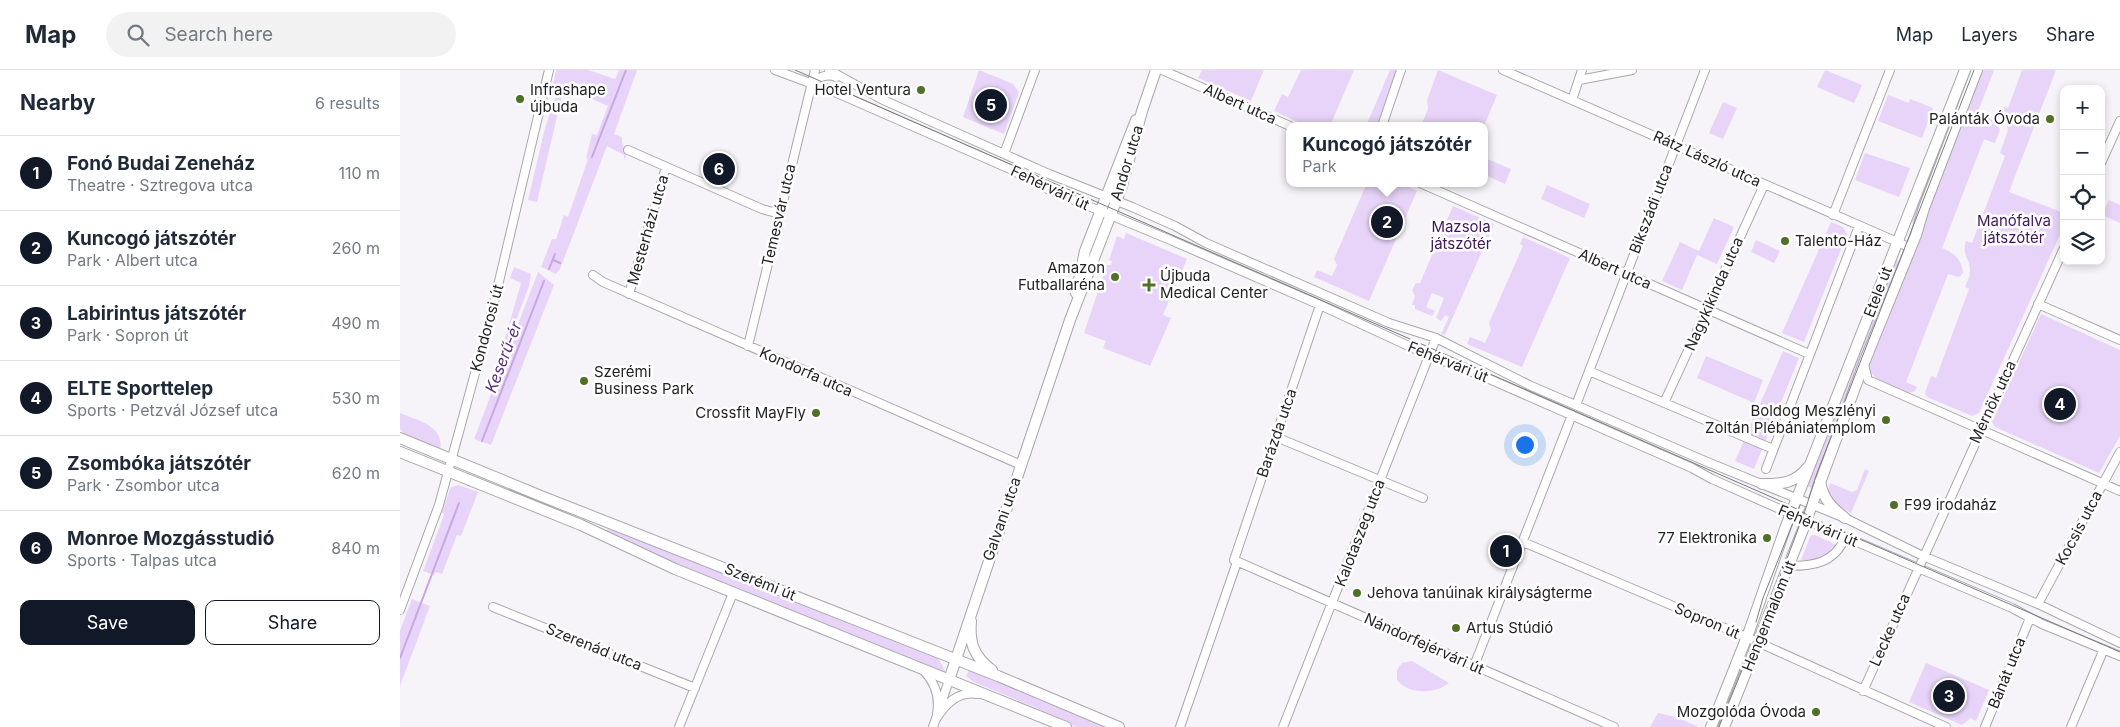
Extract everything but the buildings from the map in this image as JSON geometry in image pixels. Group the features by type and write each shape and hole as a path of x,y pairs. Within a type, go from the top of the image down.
{"main road":[{"name":"Andor utca","path":"1110,216 1117,200 1137,136 1142,111 1156,70"},
{"name":"Etele út","path":"1791,514 1965,70"},
{"name":"Etele út","path":"1812,504 1853,391 1911,248 1977,70"},
{"name":"Andor utca","path":"1099,211 1130,133 1142,111"},
{"name":"Galvani utca","path":"1070,320 1085,251 1099,211"},
{"name":"Galvani utca","path":"949,680 954,660 1070,320 1110,216"},
{"name":"Szerémi út","path":"400,438 451,460 998,676 1119,727"},
{"name":"Szerémi út","path":"400,452 582,525 675,569 733,593 1066,727"},
{"path":"1762,484 1791,482 1801,475 1813,460"},
{"path":"1820,480 1822,492 1828,504 1845,518"},
{"name":"Hengermalom út","path":"1724,727 1812,504"},
{"name":"Hengermalom út","path":"1711,727 1747,638 1774,557 1791,514"},
{"path":"972,609 970,626 972,649 980,661 998,676"}],"street":[{"name":"Kondorosi út","path":"400,610 436,515 492,311 549,70"},
{"name":"Fehérvári út","path":"775,70 837,92 1010,169 1039,185 1110,216 1168,238 1428,355 1480,375 1572,415 1791,514 2120,656"},
{"name":"Temesvár utca","path":"748,346 815,70"},
{"name":"Fehérvári út","path":"829,70 881,99 1004,154 1117,200 1175,226 1206,243 1380,319 1436,338 1576,405 1705,461 1845,518 1923,556 2038,604 2120,643"},
{"path":"1004,154 1035,70"},
{"name":"Albert utca","path":"1162,70 1286,124"},
{"path":"1383,122 1401,70"},
{"name":"Rátz László utca","path":"1503,70 1911,248"},
{"path":"1572,100 1582,70"},
{"path":"1579,80 1632,70"},
{"name":"Bikszádi utca","path":"1576,405 1705,70"},
{"path":"1833,215 1888,70"},
{"path":"811,84 816,79 827,75 857,86"},
{"path":"2105,154 2120,121"},
{"path":"628,150 762,209 780,214"},
{"name":"Mesterházi utca","path":"629,294 666,167"},
{"name":"Nagykikinda utca","path":"1664,403 1764,184"},
{"name":"Albert utca","path":"1429,187 1809,354"},
{"path":"1766,469 1859,226"},
{"name":"Mérnök utca","path":"1917,569 2060,257"},
{"name":"Kondorfa utca","path":"593,276 629,294 1021,465"},
{"path":"2038,304 2120,340"},
{"name":"Barázda utca","path":"1180,727 1320,305"},
{"name":"Kalotaszeg utca","path":"1284,727 1436,338"},
{"path":"1864,363 1868,379"},
{"path":"1590,371 1773,449"},
{"path":"1868,379 2120,490"},
{"path":"1853,391 1868,379"},
{"path":"1474,666 1572,415"},
{"path":"1276,437 1423,498"},
{"name":"Kocsis utca","path":"2038,604 2120,452"},
{"path":"1789,566 1810,566 1825,561 1835,554 1846,538"},
{"name":"Sopron út","path":"1523,542 1747,638 1946,727"},
{"name":"Nándorfejérvári út","path":"1235,561 1614,727"},
{"name":"Lecke utca","path":"1863,691 1917,569"},
{"path":"679,727 733,593"},
{"name":"Szerenád utca","path":"492,607 695,688"},
{"name":"Bánát utca","path":"1985,727 2030,618"},
{"path":"2071,727 2104,649"},
{"path":"922,669 934,684 937,692 938,706 935,723"},
{"name":"Galvani utca","path":"935,723 949,680"},
{"path":"935,723 944,707 960,695 970,693 986,695"}],"green space":[{"path":"556,70 588,70 615,79 619,70 637,70 614,134 622,137 625,158 624,160 624,155 607,146 560,269 556,274 541,267 552,239 556,239 564,215 568,217 588,159 586,158 592,134 597,135 608,106 564,87 537,202 528,200 545,128 559,86 553,84"},
{"path":"979,70 1013,84 1019,92 1004,134 963,117"},
{"path":"1202,70 1264,70 1251,101 1198,78"},
{"path":"1301,70 1354,70 1332,122 1297,122 1274,111 1282,94 1288,97"},
{"path":"1390,70 1397,70 1378,122 1368,122"},
{"path":"1438,70 1497,95 1486,122 1423,122 1428,109 1427,100"},
{"path":"1825,70 1862,85 1854,103 1817,87"},
{"path":"1969,70 1974,70 1915,223 1911,222"},
{"path":"1979,70 1994,70 1977,114 1997,122 2000,130 1995,143 1984,139 1942,248 1957,257 1963,273 1959,277 1948,274 1906,382 1917,387 1915,391 1909,393 1879,380 1868,367"},
{"name":"Manófalva játszótér","path":"2022,70 2056,70 2009,192 2060,211 2060,235 1979,413 1972,416 1927,397 1925,393 1931,376 1936,378 1969,289 1965,287 1970,272 1965,254 1966,241 1972,243 2005,156 2000,153 2008,130 2002,109 2003,107 2008,108"},
{"path":"1888,95 1909,103 1910,99 1933,108 1922,138 1878,121"},
{"path":"1723,102 1737,108 1723,139 1709,133"},
{"path":"1865,153 1910,168 1899,197 1855,180"},
{"path":"1488,159 1511,169 1505,184 1488,176"},
{"path":"1547,185 1590,204 1584,218 1541,199"},
{"path":"1365,187 1409,187 1417,191 1369,301 1314,277 1317,270 1332,276 1337,265 1334,259"},
{"path":"2109,200 2120,205 2120,223 2105,216 2105,209"},
{"name":"Mazsola játszótér","path":"1453,206 1494,224 1445,335 1441,334 1449,317 1445,315 1441,321 1436,318 1444,298 1432,293 1426,307 1435,311 1432,316 1415,309 1415,305 1412,305 1415,296 1412,290 1416,283 1420,283"},
{"path":"1714,218 1734,227 1717,264 1697,255 1682,290 1662,281 1680,242 1699,251"},
{"path":"1831,222 1843,227 1847,234 1804,342 1782,333"},
{"path":"1126,233 1187,259 1163,315 1171,318 1150,366 1103,348 1106,341 1084,333 1107,265 1111,265 1112,261 1109,260 1117,236 1124,239"},
{"path":"1523,237 1570,258 1522,367 1467,344 1470,337 1485,343 1491,330 1489,323 1523,246 1520,244"},
{"path":"1756,240 1780,251 1774,263 1751,252"},
{"path":"1895,260 1899,261 1812,488 1807,486"},
{"path":"514,267 531,274 529,286 505,350 502,349 521,283 510,278"},
{"path":"538,272 554,285 491,445 474,439"},
{"path":"2041,314 2120,350 2120,436 2099,473 1995,427 1992,422"},
{"path":"1783,351 1799,358 1754,469 1735,461"},
{"path":"1706,356 1763,380 1754,403 1697,378"},
{"path":"400,413 421,421 434,430 438,435 440,450 406,436 400,429"},
{"path":"1865,469 1869,471 1851,513 1840,507 1832,498 1828,491 1830,483 1852,492 1857,490"},
{"path":"458,485 478,492 461,536 457,535 442,574 436,572 434,575 423,571 444,515 442,512 449,488"},
{"path":"607,529 633,537 933,655 940,661 946,673 675,565 606,532"},
{"path":"1812,535 1838,546 1835,550 1833,547 1820,558 1811,561 1801,560"},
{"path":"412,599 430,606 400,686 400,631"},
{"path":"1412,661 1449,683 1430,691 1415,690 1402,685 1397,680 1397,670 1402,663"},
{"path":"1926,663 1989,690 1976,721 1971,718 1962,725 1909,702"},
{"path":"969,670 1109,727 1076,727 974,682 966,676"},
{"path":"1658,713 1676,717 1699,727 1650,727"}],"waterway":[{"name":"Keserű-ér","path":"592,157 626,70"},
{"name":"Keserű-ér","path":"549,269 555,254"},
{"path":"553,260 560,263"},
{"name":"Keserű-ér","path":"482,441 544,281"},
{"name":"Keserű-ér","path":"400,658 459,503"}],"tram line":[{"path":"795,70 1785,503 1825,524 2120,652"},
{"path":"1719,727 1771,600 1805,511 1817,473 1974,70"},
{"path":"1756,622 1763,598 1800,505"}],"place":[{"name":"Hotel Ventura","path":"921,90"},
{"name":"Infrashape újbuda","path":"520,99"},
{"name":"Zsombóka játszótér","path":"991,105"},
{"name":"Palánták Óvoda","path":"2050,119"},
{"name":"Monroe Mozgásstudió","path":"719,169"},
{"name":"Kuncogó játszótér","path":"1387,222"},
{"name":"Talento-Ház","path":"1785,241"},
{"name":"Amazon Futballaréna","path":"1115,277"},
{"name":"Újbuda Medical Center","path":"1149,285"},
{"name":"Szerémi Business Park","path":"584,381"},
{"name":"ELTE Sporttelep","path":"2060,404"},
{"name":"Crossfit MayFly","path":"816,413"},
{"name":"Boldog Meszlényi Zoltán Plébániatemplom","path":"1886,420"},
{"name":"F99 irodaház","path":"1894,505"},
{"name":"77 Elektronika","path":"1767,538"},
{"name":"Fonó Budai Zeneház","path":"1506,551"},
{"name":"Jehova tanúinak királyságterme","path":"1357,593"},
{"name":"Artus Stúdió","path":"1456,628"},
{"name":"Labirintus játszótér","path":"1949,696"},
{"name":"Mozgolóda Óvoda","path":"1816,712"}]}
